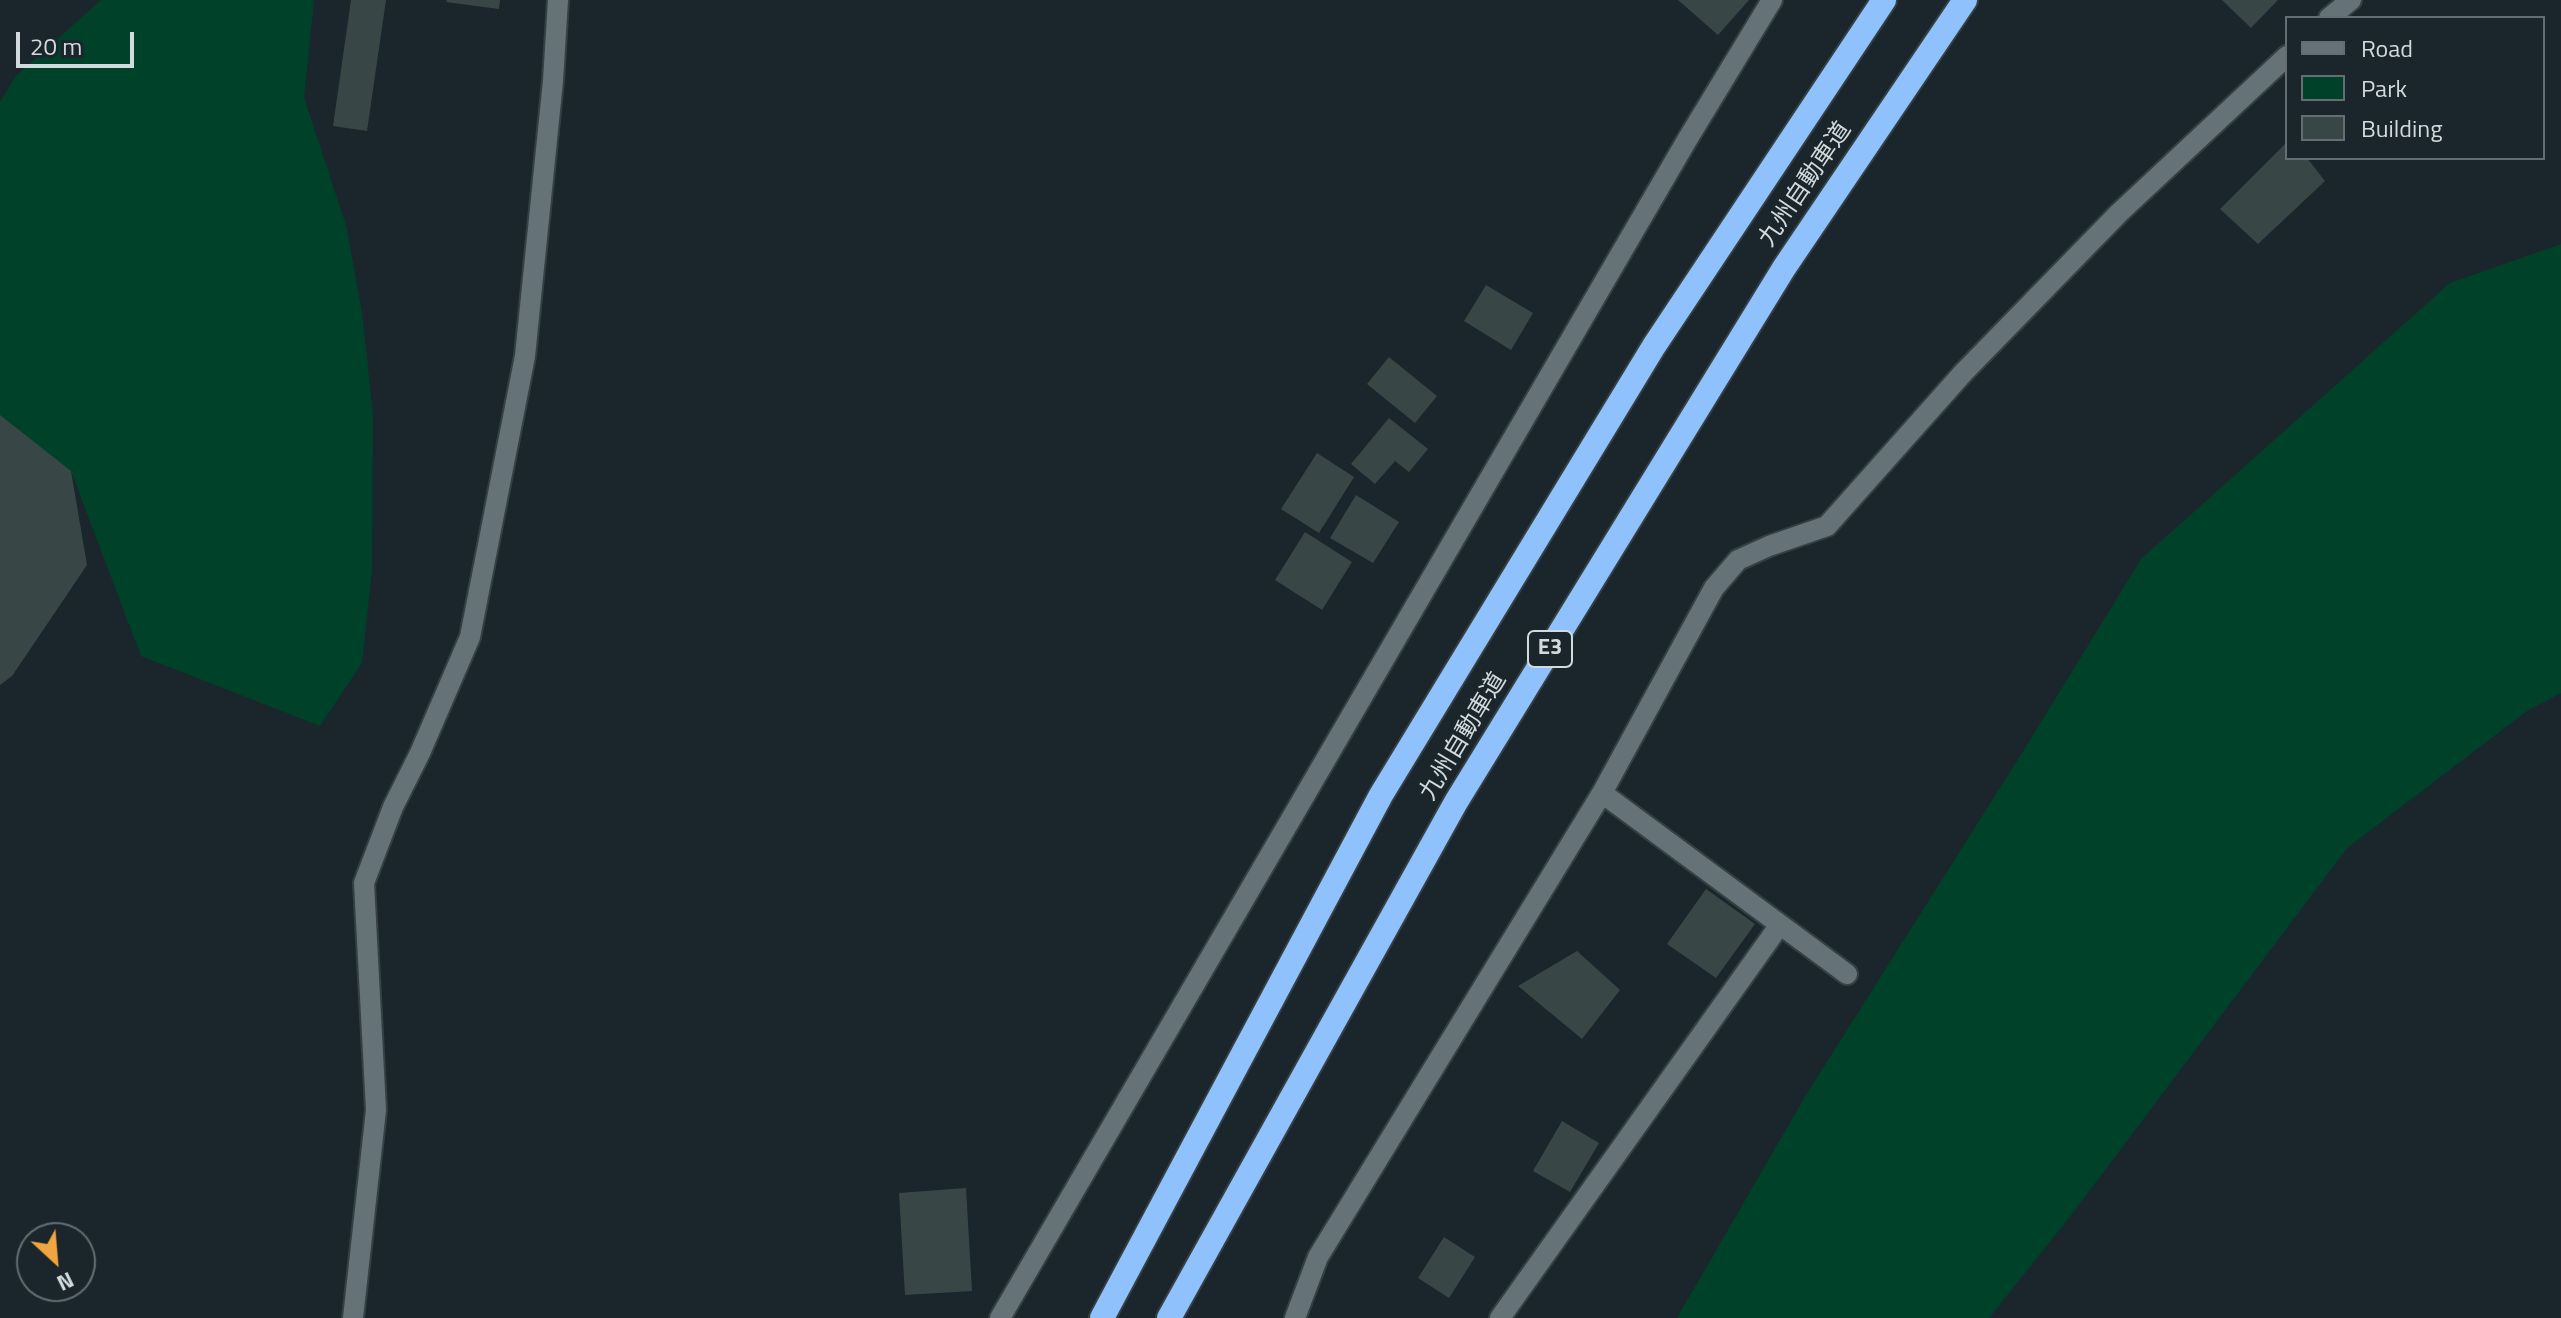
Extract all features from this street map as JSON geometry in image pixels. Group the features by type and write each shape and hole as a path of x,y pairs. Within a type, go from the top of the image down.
{"highway":[{"name":"九州自動車道","path":"1102,1318 1381,795 1654,346 1884,0"},
{"name":"九州自動車道","path":"1169,1318 1456,802 1784,268 1965,0"}],"street":[{"path":"353,1318 376,1110 364,883 393,807 470,637 525,356 553,81 558,0"},
{"path":"1000,1318 1671,167 1772,0"},
{"path":"2331,16 2351,0"},
{"path":"1295,1318 1318,1257 1602,793 1714,588 1738,560 1827,526 1963,373 2107,224 2285,58"},
{"path":"1602,793 1847,974"},
{"path":"1500,1318 1779,926"}],"green space":[{"path":"101,0 314,0 304,98 346,225 362,312 373,415 372,570 362,663 320,726 141,656 71,471 0,418 0,102 16,76"},
{"path":"2561,244 2561,693 2527,711 2347,848 2072,1214 1989,1318 1677,1318 1806,1095 2141,559 2450,283"}],"building":[{"path":"351,0 386,0 367,131 333,126"},
{"path":"447,0 500,0 499,9"},
{"path":"1678,0 1749,0 1718,35"},
{"path":"2222,0 2278,0 2251,28"},
{"path":"2285,144 2285,160 2309,160 2325,181 2258,244 2220,209"},
{"path":"1486,285 1533,313 1511,350 1464,321"},
{"path":"1389,357 1437,396 1415,423 1367,384"},
{"path":"0,415 71,471 87,565 12,676 0,685"},
{"path":"1389,418 1428,449 1409,472 1395,461 1375,484 1351,464"},
{"path":"1317,453 1354,477 1319,533 1281,509"},
{"path":"1356,495 1399,522 1373,563 1330,538"},
{"path":"1305,532 1352,562 1322,610 1275,580"},
{"path":"1706,889 1755,924 1716,978 1667,944"},
{"path":"1577,951 1620,990 1582,1039 1518,986"},
{"path":"1562,1121 1599,1143 1570,1192 1533,1171"},
{"path":"966,1188 972,1291 905,1295 899,1193"},
{"path":"1444,1237 1475,1257 1449,1298 1418,1278"}]}
